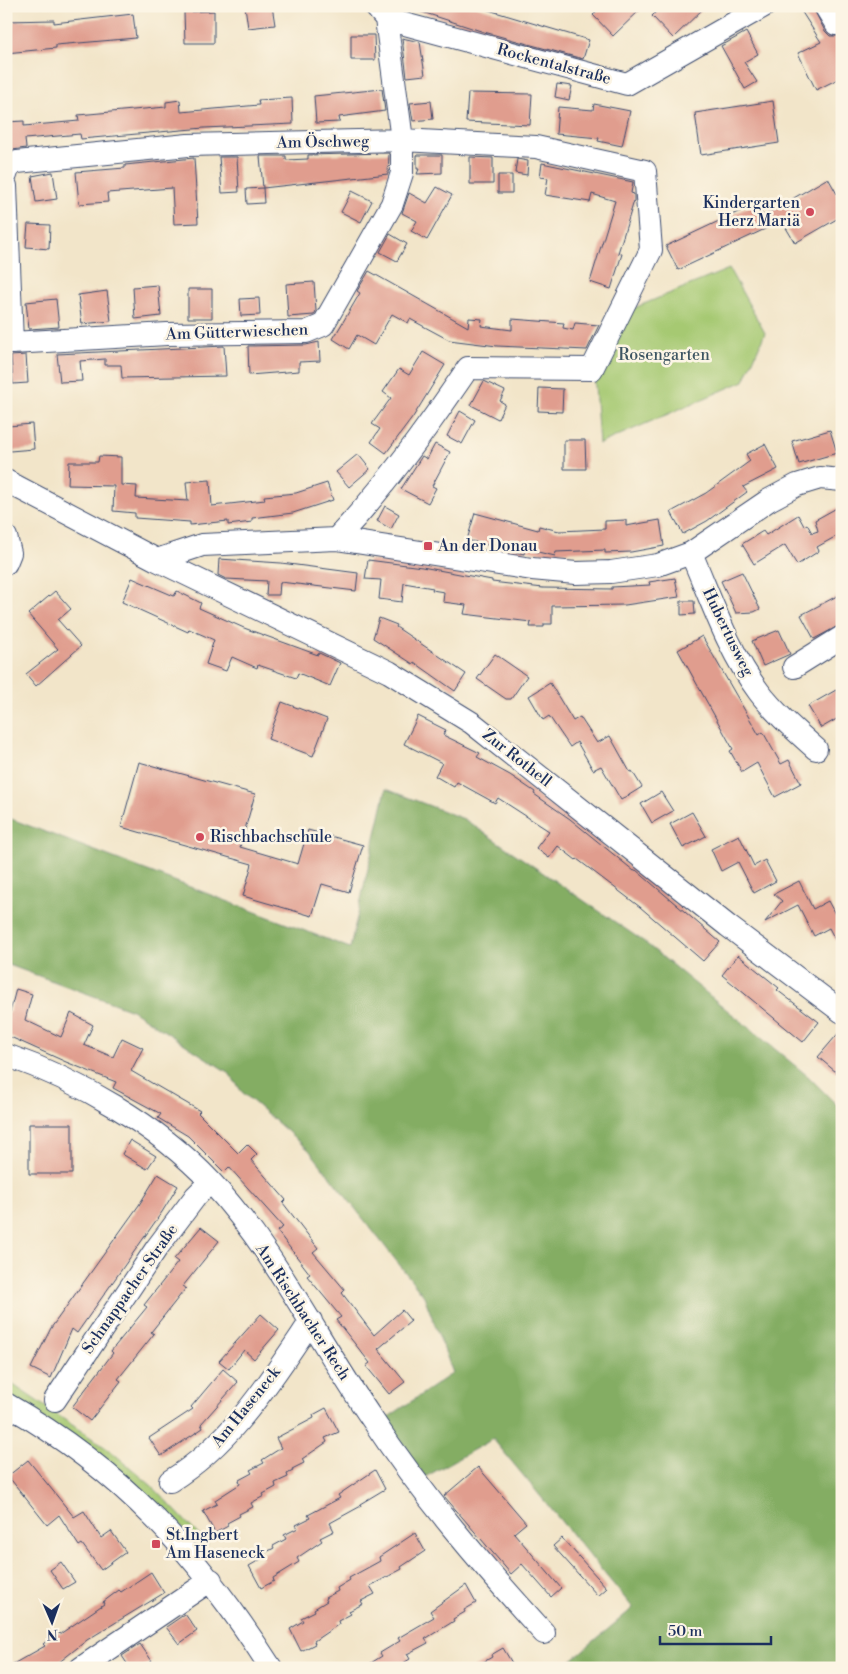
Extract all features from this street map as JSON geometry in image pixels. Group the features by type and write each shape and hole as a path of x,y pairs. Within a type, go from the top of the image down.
{"street":[{"name":"Rockentalstraße","path":"381,13 627,84 764,6"},
{"name":"Am Gütterwieschen","path":"9,342 168,334 306,332 316,330 324,325 392,204 402,173 402,140 381,13"},
{"name":"Am Öschweg","path":"6,175 9,166 17,162 188,145 402,140 536,147 645,171 651,250 592,369 468,368 417,443 365,508 336,539"},
{"path":"6,186 9,342"},
{"path":"158,560 202,545 336,539 576,573 611,572 658,566 691,553 769,500 797,485 820,478 842,480"},
{"name":"Zur Rothell","path":"6,481 158,560 389,672 472,722 728,926 842,1012"},
{"path":"6,536 10,553 6,563"},
{"name":"Hubertusweg","path":"691,553 731,645 758,691 783,720 816,749"},
{"path":"794,667 842,637"},
{"name":"Am Rischbacher Rech","path":"6,1055 54,1075 108,1103 153,1133 210,1182 251,1233 311,1321 370,1417 429,1500 457,1536 544,1633"},
{"name":"Schnappacher Straße","path":"55,1400 92,1341 171,1228 210,1182"},
{"name":"Am Haseneck","path":"170,1481 200,1461 226,1436 311,1321"},
{"path":"6,1404 76,1448 132,1494 163,1525 211,1580 240,1619 271,1668"},
{"path":"81,1668 211,1580"}],"green space":[{"name":"Rosengarten","path":"729,269 765,333 744,381 599,444 594,371 622,313"},
{"path":"386,789 464,819 643,941 809,1077 842,1110 842,1668 562,1668 633,1608 493,1439 425,1477 384,1420 453,1373 424,1296 309,1150 242,1092 229,1073 132,1010 6,964 6,817 350,948"},
{"path":"6,1380 112,1452 153,1487 208,1545 203,1548 153,1501 104,1460 6,1396"}],"building":[{"path":"245,6 272,6 275,25 248,28"},
{"path":"414,6 475,6 589,40 583,59 484,32 413,9"},
{"path":"602,6 644,6 613,36 593,15"},
{"path":"662,6 706,6 673,38 652,16"},
{"path":"798,6 812,6 825,31 830,36 842,36 842,77 816,90 798,53 821,42"},
{"path":"214,11 214,43 185,43 184,12"},
{"path":"133,14 136,38 56,45 56,48 6,53 6,21 54,20 54,23"},
{"path":"746,32 758,54 744,62 757,82 745,89 721,46"},
{"path":"351,35 374,35 375,60 351,60"},
{"path":"402,38 420,42 425,75 407,77"},
{"path":"557,84 572,86 569,100 555,97"},
{"path":"382,89 385,111 339,117 340,122 316,123 314,96"},
{"path":"468,93 532,94 530,125 466,122"},
{"path":"292,98 293,124 204,128 81,139 80,134 25,139 26,148 6,151 6,122 24,121 24,126 79,121 78,115 166,107 166,102 180,100 181,112 259,105 258,100"},
{"path":"431,101 433,119 413,121 410,103"},
{"path":"773,101 779,143 701,155 695,113"},
{"path":"594,104 630,111 622,146 598,141 599,138 556,134 558,107 593,110"},
{"path":"389,153 388,174 263,188 260,156 286,156 286,160 308,159 308,155"},
{"path":"417,155 442,155 442,173 417,174 419,169 417,169"},
{"path":"219,157 237,157 239,192 222,193"},
{"path":"470,157 493,158 493,184 470,184"},
{"path":"194,158 198,223 174,224 172,188 107,193 108,202 79,204 76,172 125,168 125,165"},
{"path":"517,159 528,161 527,175 515,173"},
{"path":"542,163 633,182 631,193 634,194 634,201 618,253 622,254 611,289 590,282 615,201 592,194 590,202 545,195 548,178 540,177"},
{"path":"53,172 57,199 36,202 32,176"},
{"path":"498,175 512,175 512,193 498,193"},
{"path":"828,178 842,203 842,216 795,243 782,221 678,270 666,246 757,203 763,216"},
{"path":"437,187 452,195 427,240 411,231 417,221 402,213 409,193 427,203"},
{"path":"263,188 264,203 247,204 246,189"},
{"path":"352,191 372,201 361,222 341,212"},
{"path":"28,224 50,225 49,249 26,247"},
{"path":"390,234 407,244 397,261 380,252"},
{"path":"369,271 468,327 469,318 482,319 481,326 512,330 512,319 564,323 563,328 573,330 575,323 599,325 587,350 497,346 449,340 410,319 408,323 392,314 374,345 357,335 349,349 333,339 360,293 357,291"},
{"path":"314,282 316,311 314,315 288,317 286,284"},
{"path":"158,285 161,316 135,319 133,287"},
{"path":"188,289 212,289 212,318 188,318"},
{"path":"107,291 111,321 82,324 78,295"},
{"path":"259,298 260,315 241,316 240,299"},
{"path":"56,299 59,327 29,329 26,302"},
{"path":"319,342 320,361 299,362 299,371 249,375 248,346 306,345"},
{"path":"224,346 226,376 122,378 121,365 105,365 105,359 80,361 82,381 60,382 57,354"},
{"path":"423,352 445,365 413,417 386,453 371,442 380,429 372,424 391,398 383,392 399,369 409,375"},
{"path":"26,355 28,383 13,384 11,356"},
{"path":"484,381 505,391 500,401 505,404 498,419 471,405"},
{"path":"539,388 563,389 562,412 538,411"},
{"path":"460,411 475,420 462,444 447,436"},
{"path":"32,424 34,449 10,451 8,426"},
{"path":"830,430 837,453 799,464 792,441"},
{"path":"564,440 585,440 586,469 564,469"},
{"path":"435,444 450,452 432,486 436,488 428,503 401,489 422,456 427,459"},
{"path":"765,444 778,469 743,487 747,492 707,521 683,534 671,512 706,493 750,461 746,454"},
{"path":"358,454 370,469 349,487 336,472"},
{"path":"99,456 121,457 121,485 137,486 136,498 188,501 186,482 210,480 212,506 265,500 264,496 296,493 327,483 333,500 293,513 252,518 252,522 228,525 228,521 190,525 190,522 135,518 135,513 113,511 114,486 68,485 69,462 98,462"},
{"path":"842,505 842,533 817,547 819,551 797,565 785,545 754,564 742,544 763,531 766,535 798,515 804,526 807,524 812,533 818,531 815,520"},
{"path":"385,506 399,514 391,529 377,521"},
{"path":"475,513 538,530 539,526 559,531 605,529 605,521 626,520 626,526 660,520 664,546 631,552 605,553 605,550 556,552 555,556 525,549 524,554 467,540"},
{"path":"219,559 281,563 358,573 356,591 280,582 279,595 266,595 267,581 226,579 218,575"},
{"path":"368,560 422,567 492,580 492,582 543,588 612,589 612,587 650,585 649,582 675,578 679,597 625,605 552,606 552,624 544,624 544,627 530,627 531,622 464,614 466,605 443,602 444,592 432,590 433,588 404,583 402,602 379,599 381,580 365,579"},
{"path":"742,572 760,609 754,612 736,613 721,581"},
{"path":"132,578 174,596 177,591 201,603 199,608 244,628 318,655 319,653 340,663 330,686 298,673 296,678 258,665 257,668 232,657 226,671 206,664 214,640 189,629 188,632 122,602"},
{"path":"55,591 71,609 58,620 81,646 36,686 26,674 58,649 28,614"},
{"path":"837,596 842,604 842,624 814,639 801,615"},
{"path":"681,601 694,601 695,614 681,615"},
{"path":"379,618 397,625 396,627 466,674 455,691 414,662 413,664 373,638"},
{"path":"779,630 790,654 763,666 752,641"},
{"path":"702,636 759,735 763,732 781,764 789,760 801,783 775,797 757,763 742,772 730,751 733,749 678,650"},
{"path":"495,654 527,676 511,699 506,699 477,679"},
{"path":"550,683 573,721 580,717 597,743 610,736 630,772 632,771 642,787 621,800 601,766 593,770 577,742 570,747 549,716 543,720 529,696"},
{"path":"836,690 842,699 842,716 821,728 808,706"},
{"path":"282,702 327,719 313,756 268,739"},
{"path":"418,716 446,730 443,735 480,753 477,757 510,775 535,792 534,794 570,819 634,871 636,870 720,942 703,961 640,907 558,846 549,858 536,848 549,831 498,798 495,803 457,782 454,787 435,776 442,763 404,744"},
{"name":"Rischbachschule","path":"139,762 255,794 240,847 298,864 308,830 363,845 349,892 322,884 312,916 243,896 252,864 121,827"},
{"path":"661,792 673,811 652,823 641,804"},
{"path":"692,812 706,836 683,848 670,824"},
{"path":"739,835 754,866 765,860 776,881 754,893 738,862 721,871 711,849"},
{"path":"799,881 813,909 828,901 842,927 842,953 829,928 814,936 798,905 765,922 782,901 774,894"},
{"path":"738,955 779,988 777,990 819,1022 803,1042 722,975"},
{"path":"16,989 32,994 25,1020 61,1037 71,1013 93,1025 84,1045 113,1057 122,1038 143,1048 131,1071 200,1111 198,1113 238,1153 247,1144 257,1154 251,1160 286,1200 283,1203 318,1248 313,1252 345,1290 342,1293 374,1335 402,1310 411,1321 378,1349 405,1382 389,1394 366,1366 370,1363 336,1320 341,1317 307,1276 310,1274 277,1231 283,1227 229,1167 224,1172 188,1136 158,1118 161,1114 113,1088 116,1082 6,1035 6,1011 10,1012"},
{"path":"842,1029 842,1077 818,1057"},
{"path":"29,1124 72,1124 72,1174 29,1174"},
{"path":"130,1140 156,1156 147,1169 122,1154"},
{"path":"158,1174 178,1186 162,1212 77,1333 72,1329 51,1378 31,1368 51,1328 139,1205"},
{"path":"201,1227 219,1241 183,1286 186,1288 151,1332 154,1334 118,1379 121,1381 90,1421 72,1407 113,1353 111,1351 147,1307 144,1305 178,1262 174,1259"},
{"path":"261,1314 279,1330 254,1359 244,1350 229,1369 219,1361"},
{"path":"223,1369 238,1382 201,1424 203,1428 161,1456 149,1438 193,1409 191,1407"},
{"path":"326,1408 339,1432 325,1438 327,1442 302,1459 304,1463 292,1469 293,1471 287,1474 288,1477 275,1483 276,1487 251,1503 253,1507 239,1514 240,1516 227,1523 228,1526 215,1533 203,1511 217,1504 215,1500 240,1484 239,1480 252,1473 250,1470 264,1463 262,1460 281,1448 276,1438 314,1418 313,1415"},
{"path":"28,1460 74,1517 84,1511 101,1538 111,1531 126,1552 101,1570 82,1544 79,1546 59,1515 47,1525 8,1476"},
{"path":"478,1467 526,1523 514,1533 561,1588 551,1597 522,1564 511,1574 444,1496"},
{"path":"375,1470 385,1489 360,1504 361,1506 330,1523 334,1531 320,1538 322,1541 297,1558 299,1562 273,1578 274,1581 261,1588 249,1566 263,1558 261,1555 274,1548 273,1546 286,1539 284,1535 298,1528 296,1525 310,1518 308,1515 340,1498 338,1495"},
{"path":"415,1533 425,1551 401,1567 402,1569 370,1586 375,1594 361,1601 363,1604 349,1611 351,1614 338,1621 339,1624 314,1641 315,1644 301,1651 290,1629 303,1621 301,1618 315,1611 314,1609 327,1601 325,1598 338,1591 337,1588 350,1580 349,1578 380,1561 379,1557"},
{"path":"562,1538 607,1588 598,1596 553,1546"},
{"path":"61,1562 75,1582 63,1589 50,1570"},
{"path":"151,1572 164,1593 87,1640 52,1668 6,1668 45,1646 43,1644 58,1632 60,1634 104,1604 103,1602 119,1590 121,1592"},
{"path":"466,1585 476,1603 453,1619 454,1621 425,1639 428,1643 407,1654 410,1659 395,1668 363,1668 382,1656 380,1653 400,1641 398,1638 434,1617 430,1611"},
{"path":"185,1614 197,1631 179,1644 166,1627"},
{"path":"140,1644 152,1661 142,1668 130,1668 122,1656"},
{"path":"503,1648 515,1668 473,1668 492,1657 491,1655"}],"place":[{"name":"Kindergarten Herz Mariä","path":"810,212"},
{"name":"An der Donau","path":"428,546"},
{"name":"Rischbachschule","path":"200,837"},
{"name":"St.Ingbert Am Haseneck","path":"156,1544"}]}
